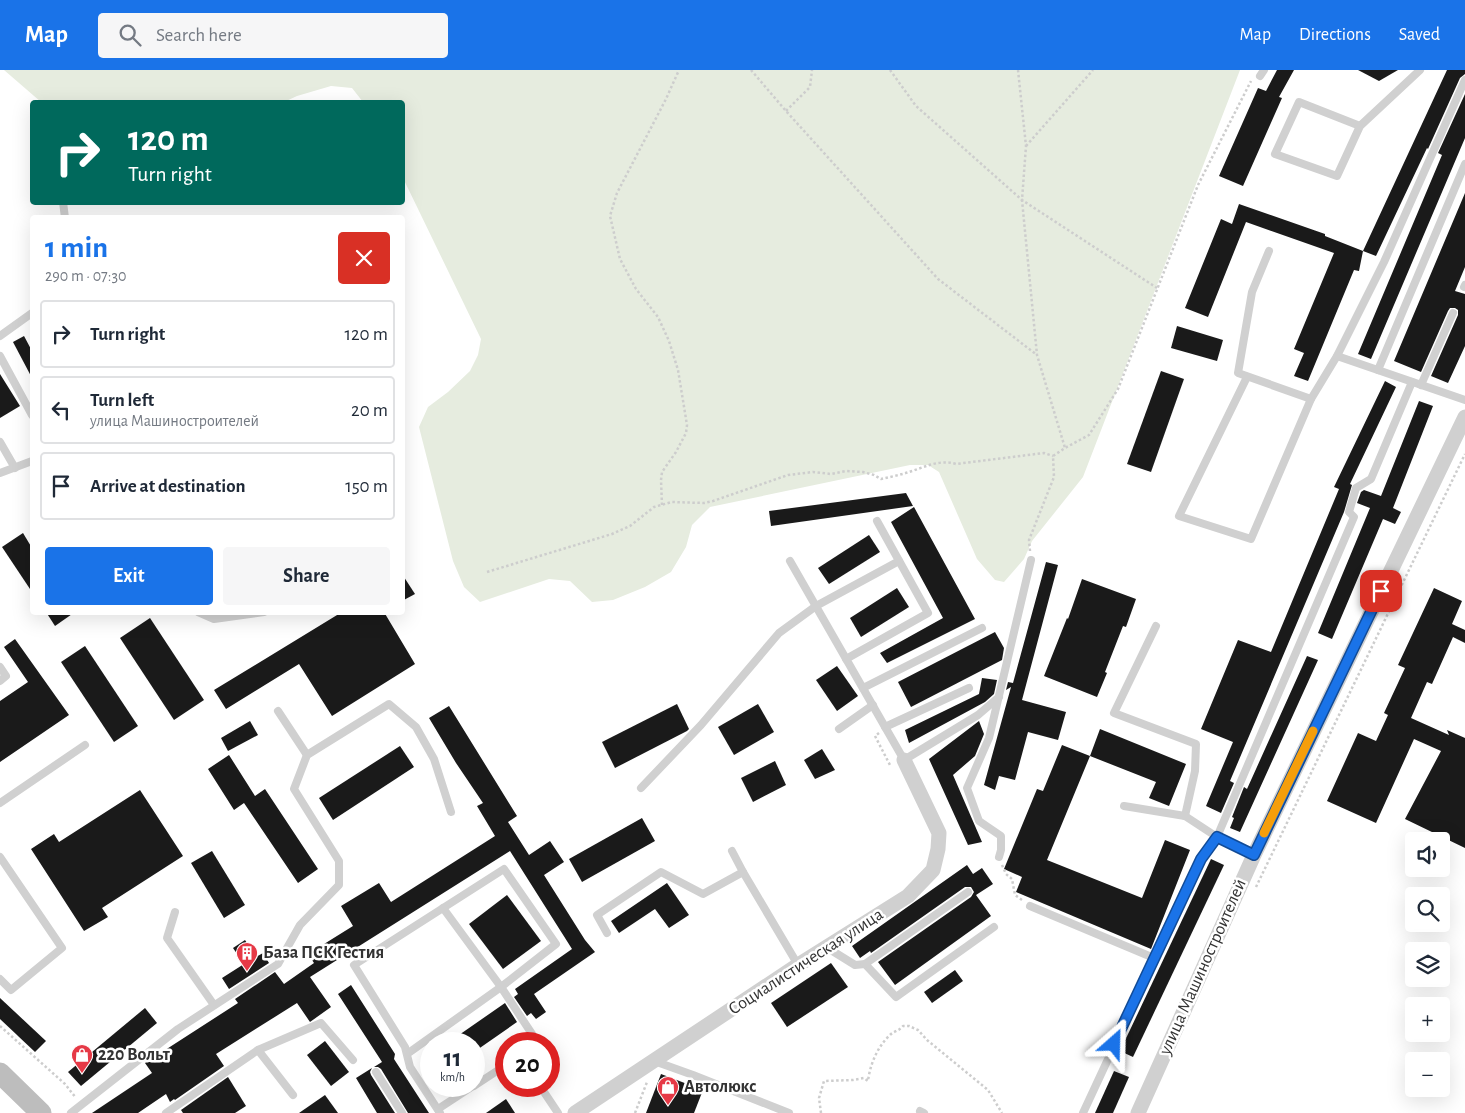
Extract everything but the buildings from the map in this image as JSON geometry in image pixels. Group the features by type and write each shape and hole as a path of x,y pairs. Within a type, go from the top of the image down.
{"main road":[{"path":"0,1073 41,1113"}],"street":[{"name":"улица Машиностроителей","path":"1138,1113 1254,855 1465,417"},
{"name":"Социалистическая улица","path":"575,1113 798,965 908,896 933,870 938,849 939,833 898,764"}],"lane":[{"path":"1360,126 1299,102 1275,154 1337,176 1360,126 1420,70"},
{"path":"1247,377 1179,516 1251,540 1311,399 1337,356 1384,262 1465,80"},
{"path":"1378,370 1465,164"},
{"path":"1269,251 1252,292 1238,373 1311,399"},
{"path":"1421,385 1453,313"},
{"path":"0,336 30,314"},
{"path":"0,356 30,411"},
{"path":"1337,356 1465,400"},
{"path":"1083,1113 1201,859 1217,837 1354,516 1349,512 1356,488 1371,478 1412,382"},
{"path":"0,442 15,468"},
{"path":"0,473 30,462"},
{"path":"846,659 928,613 877,521"},
{"path":"999,857 1001,836 979,821 967,788 989,738 1031,560"},
{"path":"790,561 886,727 898,764 978,715 999,698"},
{"path":"641,788 701,725 779,633 816,606 899,561"},
{"path":"205,615 214,619 243,615"},
{"path":"1156,626 1114,713 1196,744 1195,771 1185,816"},
{"path":"863,688 982,628"},
{"path":"0,667 6,676 0,681"},
{"path":"886,727 968,688"},
{"path":"71,1113 178,1029 278,964 300,925 339,885 339,861 294,789 307,755 388,704 416,726 434,759 451,812"},
{"path":"839,729 873,705"},
{"path":"278,711 307,755"},
{"path":"0,803 85,744"},
{"path":"1124,806 1185,816 1217,837 1254,855"},
{"path":"732,851 798,965"},
{"path":"0,857 62,948 10,990 0,979"},
{"path":"407,1054 501,987 556,944 504,869 354,965 405,1047 410,1067 439,1111 458,1097"},
{"path":"607,933 597,915 661,872 703,894 743,872"},
{"path":"826,947 855,965 865,964 968,892"},
{"path":"1030,906 1154,958"},
{"path":"443,908 501,987 531,1032"},
{"path":"175,912 167,938 214,1005"},
{"path":"865,964 896,997 994,927"},
{"path":"166,1113 258,1050 320,1023 353,1060"},
{"path":"258,1050 292,1095"},
{"path":"654,1062 693,1075 789,1113"},
{"path":"376,1072 402,1113"},
{"path":"547,1097 558,1113"}],"path":[{"path":"662,505 662,472 676,452 686,433 687,425 678,370 669,341 658,317 636,289 620,259 610,216 617,193 679,70"},
{"path":"751,70 938,279 1037,355"},
{"path":"786,111 810,87 812,70"},
{"path":"890,70 916,106 1022,200 1157,288"},
{"path":"1018,70 1026,146 1022,200 1037,355 1065,448"},
{"path":"1026,146 1093,70"},
{"path":"1053,456 1089,435 1118,389 1198,185 1254,76 1262,73"},
{"path":"487,572 612,534 630,526 654,507 672,502 704,503 713,501 788,475 813,472 831,474 846,471 864,472 881,479 946,461 956,464 1044,453 1053,456"},
{"path":"1256,887 1465,454"},
{"path":"1031,560 1029,540 1054,477 1053,456"},
{"path":"886,727 875,736 898,764"},
{"path":"999,857 1006,874 1012,879 1015,895 1030,906"},
{"path":"0,1026 65,1084 82,1105"},
{"path":"821,1113 818,1098 824,1081 864,1078 868,1081 869,1071 879,1048 891,1033 899,1031 903,1026 910,1026 918,1030 927,1040 988,1090 1002,1113"},
{"path":"635,1113 649,1078"}],"shaded area":[{"path":"4,70 1240,70 1083,477 1032,541 1024,559 1004,582 995,580 977,559 939,472 928,465 910,465 710,507 692,525 686,547 671,572 645,587 613,600 592,602 570,581 549,579 480,602 464,587 453,561 419,427 428,407 448,392 470,371 478,355 481,339 405,182 405,100 361,100 352,88 331,86 288,100 39,100"}],"slow traffic":[{"path":"1264,833 1313,731"}],"place":[{"name":"База ПСК Гестия","path":"247,972"},
{"name":"220 Вольт","path":"82,1074"},
{"name":"Автолюкс","path":"668,1106"}],"route":[{"path":"1114,1044 1201,859 1217,837 1254,855 1381,591"}]}
